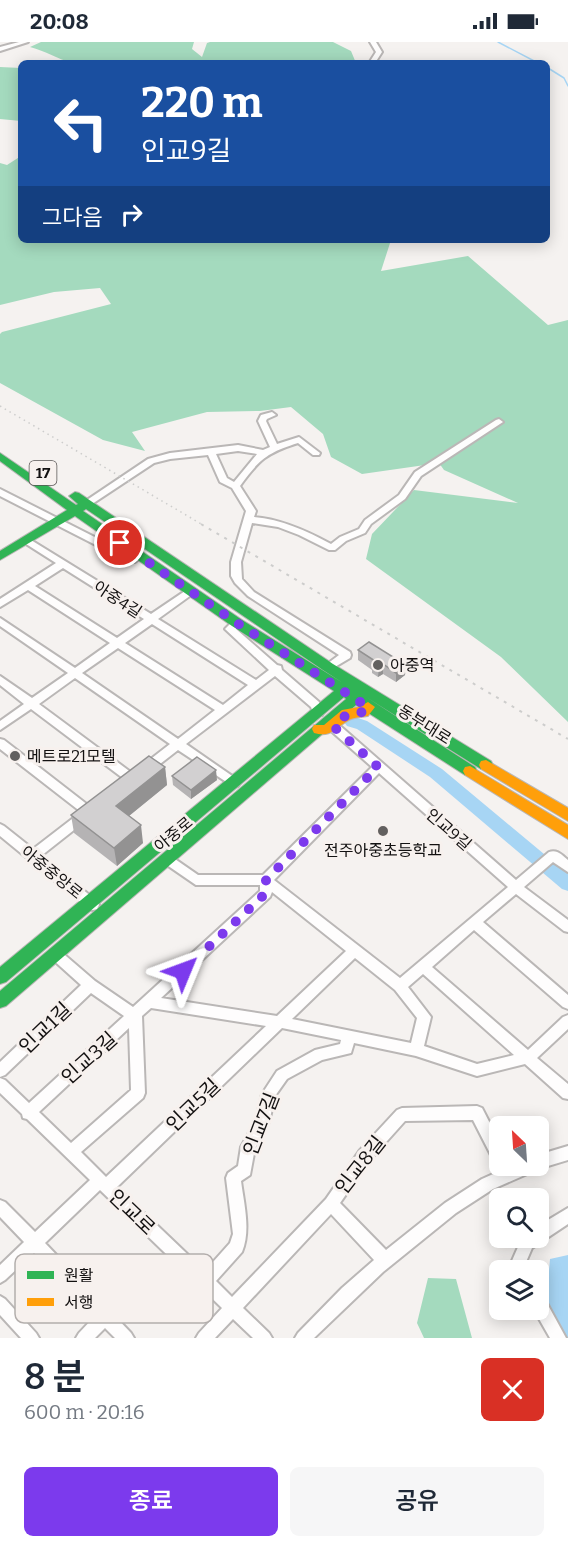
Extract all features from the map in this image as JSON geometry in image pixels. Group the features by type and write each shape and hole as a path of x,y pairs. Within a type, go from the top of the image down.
{"main road":[{"name":"동부대로","path":"0,443 138,556 237,623 568,815"},
{"name":"동부대로","path":"2,460 80,507 328,668 347,687"},
{"path":"0,556 80,507"},
{"name":"아중로","path":"0,977 347,687"},
{"name":"동부대로","path":"360,695 368,707 568,833"},
{"name":"아중로","path":"0,1001 360,695"},
{"path":"319,729 327,730 334,727 347,714 363,712 368,707"}],"street":[{"path":"0,49 25,42"},
{"path":"373,42 379,52 374,60"},
{"path":"272,415 264,417 262,421 274,446"},
{"path":"248,520 264,520 309,536 332,548 343,539 362,531 368,522 402,497 418,474 499,422"},
{"path":"235,486 261,453 274,446 299,440 316,453"},
{"path":"80,507 151,461 170,456 238,448 261,453"},
{"path":"211,452 223,480 235,486 251,511 236,565 235,574 240,584 251,594 346,655 328,668"},
{"path":"3,496 132,560 138,556"},
{"name":"아중4길","path":"26,540 256,685"},
{"path":"0,604 63,563"},
{"path":"28,586 223,711"},
{"name":"아중4길","path":"0,726 191,591"},
{"path":"0,621 177,746 234,783"},
{"path":"237,623 230,629 278,669 315,705 318,712"},
{"path":"0,680 80,740 128,783 278,669"},
{"name":"인교9길","path":"334,727 378,767 568,927"},
{"path":"0,743 93,809 32,856"},
{"name":"인교3길","path":"28,1113 266,893 266,880 378,767"},
{"name":"아중중앙로","path":"3,837 32,856 103,914"},
{"path":"400,986 553,855 568,867"},
{"path":"168,860 196,880 266,880 400,986 424,1017 416,1050"},
{"path":"474,923 568,1003"},
{"name":"인교5길","path":"24,1254 280,1022 355,950"},
{"path":"56,954 90,985 135,1016 138,1093 69,1153"},
{"path":"423,967 568,1093"},
{"name":"인교1길","path":"0,1071 90,985"},
{"path":"150,1002 280,1022 416,1050 477,1070 529,1057 568,1021"},
{"name":"인교7길","path":"213,1273 237,1246 240,1234 233,1178 245,1170 248,1147 262,1122 270,1094 282,1075 292,1068 320,1054 346,1049 348,1036"},
{"name":"인교로","path":"0,1084 176,1254"},
{"name":"인교8길","path":"204,1338 331,1204 365,1155 402,1115 477,1113 489,1136"},
{"path":"549,1159 568,1153"},
{"path":"303,1338 333,1306 384,1259 494,1176"},
{"path":"331,1204 384,1259"},
{"path":"0,1207 45,1254"},
{"path":"549,1228 568,1215"},
{"name":"인교5길","path":"0,1275 15,1262"},
{"name":"인교로","path":"213,1289 264,1338"},
{"path":"0,1304 15,1320"},
{"path":"548,1320 558,1338"},
{"path":"17,1323 31,1338"},
{"path":"84,1338 99,1323"},
{"path":"111,1323 126,1338"}],"green space":[{"path":"41,42 194,42 192,49 202,57 207,43 210,42 333,42 351,51 355,60 65,60 30,47"},
{"path":"0,67 18,68 18,121 0,119"},
{"path":"18,158 18,243 390,243 381,271 468,256 548,325 568,320 568,722 501,657 366,559 372,534 414,490 518,503 444,470 439,463 362,474 331,457 323,434 291,407 260,411 207,412 132,432 145,451 103,440 0,383 0,334 2,332 111,304 100,288 54,292 0,305 0,163 7,165"},
{"path":"428,1278 456,1279 472,1338 424,1338 417,1323"}],"water":[{"path":"568,1255 568,1338 561,1338 549,1312 550,1259"}],"building":[{"path":"369,642 406,665 396,673 383,664 379,667 373,663 375,661 358,650"},
{"path":"149,756 165,767 116,806 141,825 114,848 71,815"},
{"path":"197,757 216,770 191,790 172,776"}],"waterway":[{"path":"498,42 532,60"},
{"path":"550,69 564,78 568,86"},
{"path":"352,722 362,725 436,773 568,884"}],"railway":[{"path":"0,406 203,525"},
{"path":"201,524 568,739"}],"traffic: fast":[{"path":"0,456 138,556 237,623 470,771"},
{"path":"75,496 328,667 486,765"},
{"path":"0,556 86,504"},
{"path":"0,977 352,683"},
{"path":"0,1001 365,690"}],"traffic: slow":[{"path":"319,729 327,730 347,714 363,712 368,707"},
{"path":"486,765 568,815"},
{"path":"470,771 568,833"}],"place":[{"name":"아중역","path":"378,665"},
{"name":"메트로21모텔","path":"15,756"},
{"name":"전주아중초등학교","path":"383,831"}],"route":[{"path":"120,543 237,623 368,707 363,712 347,714 334,727 378,767 266,880 266,893 183,971"}]}
